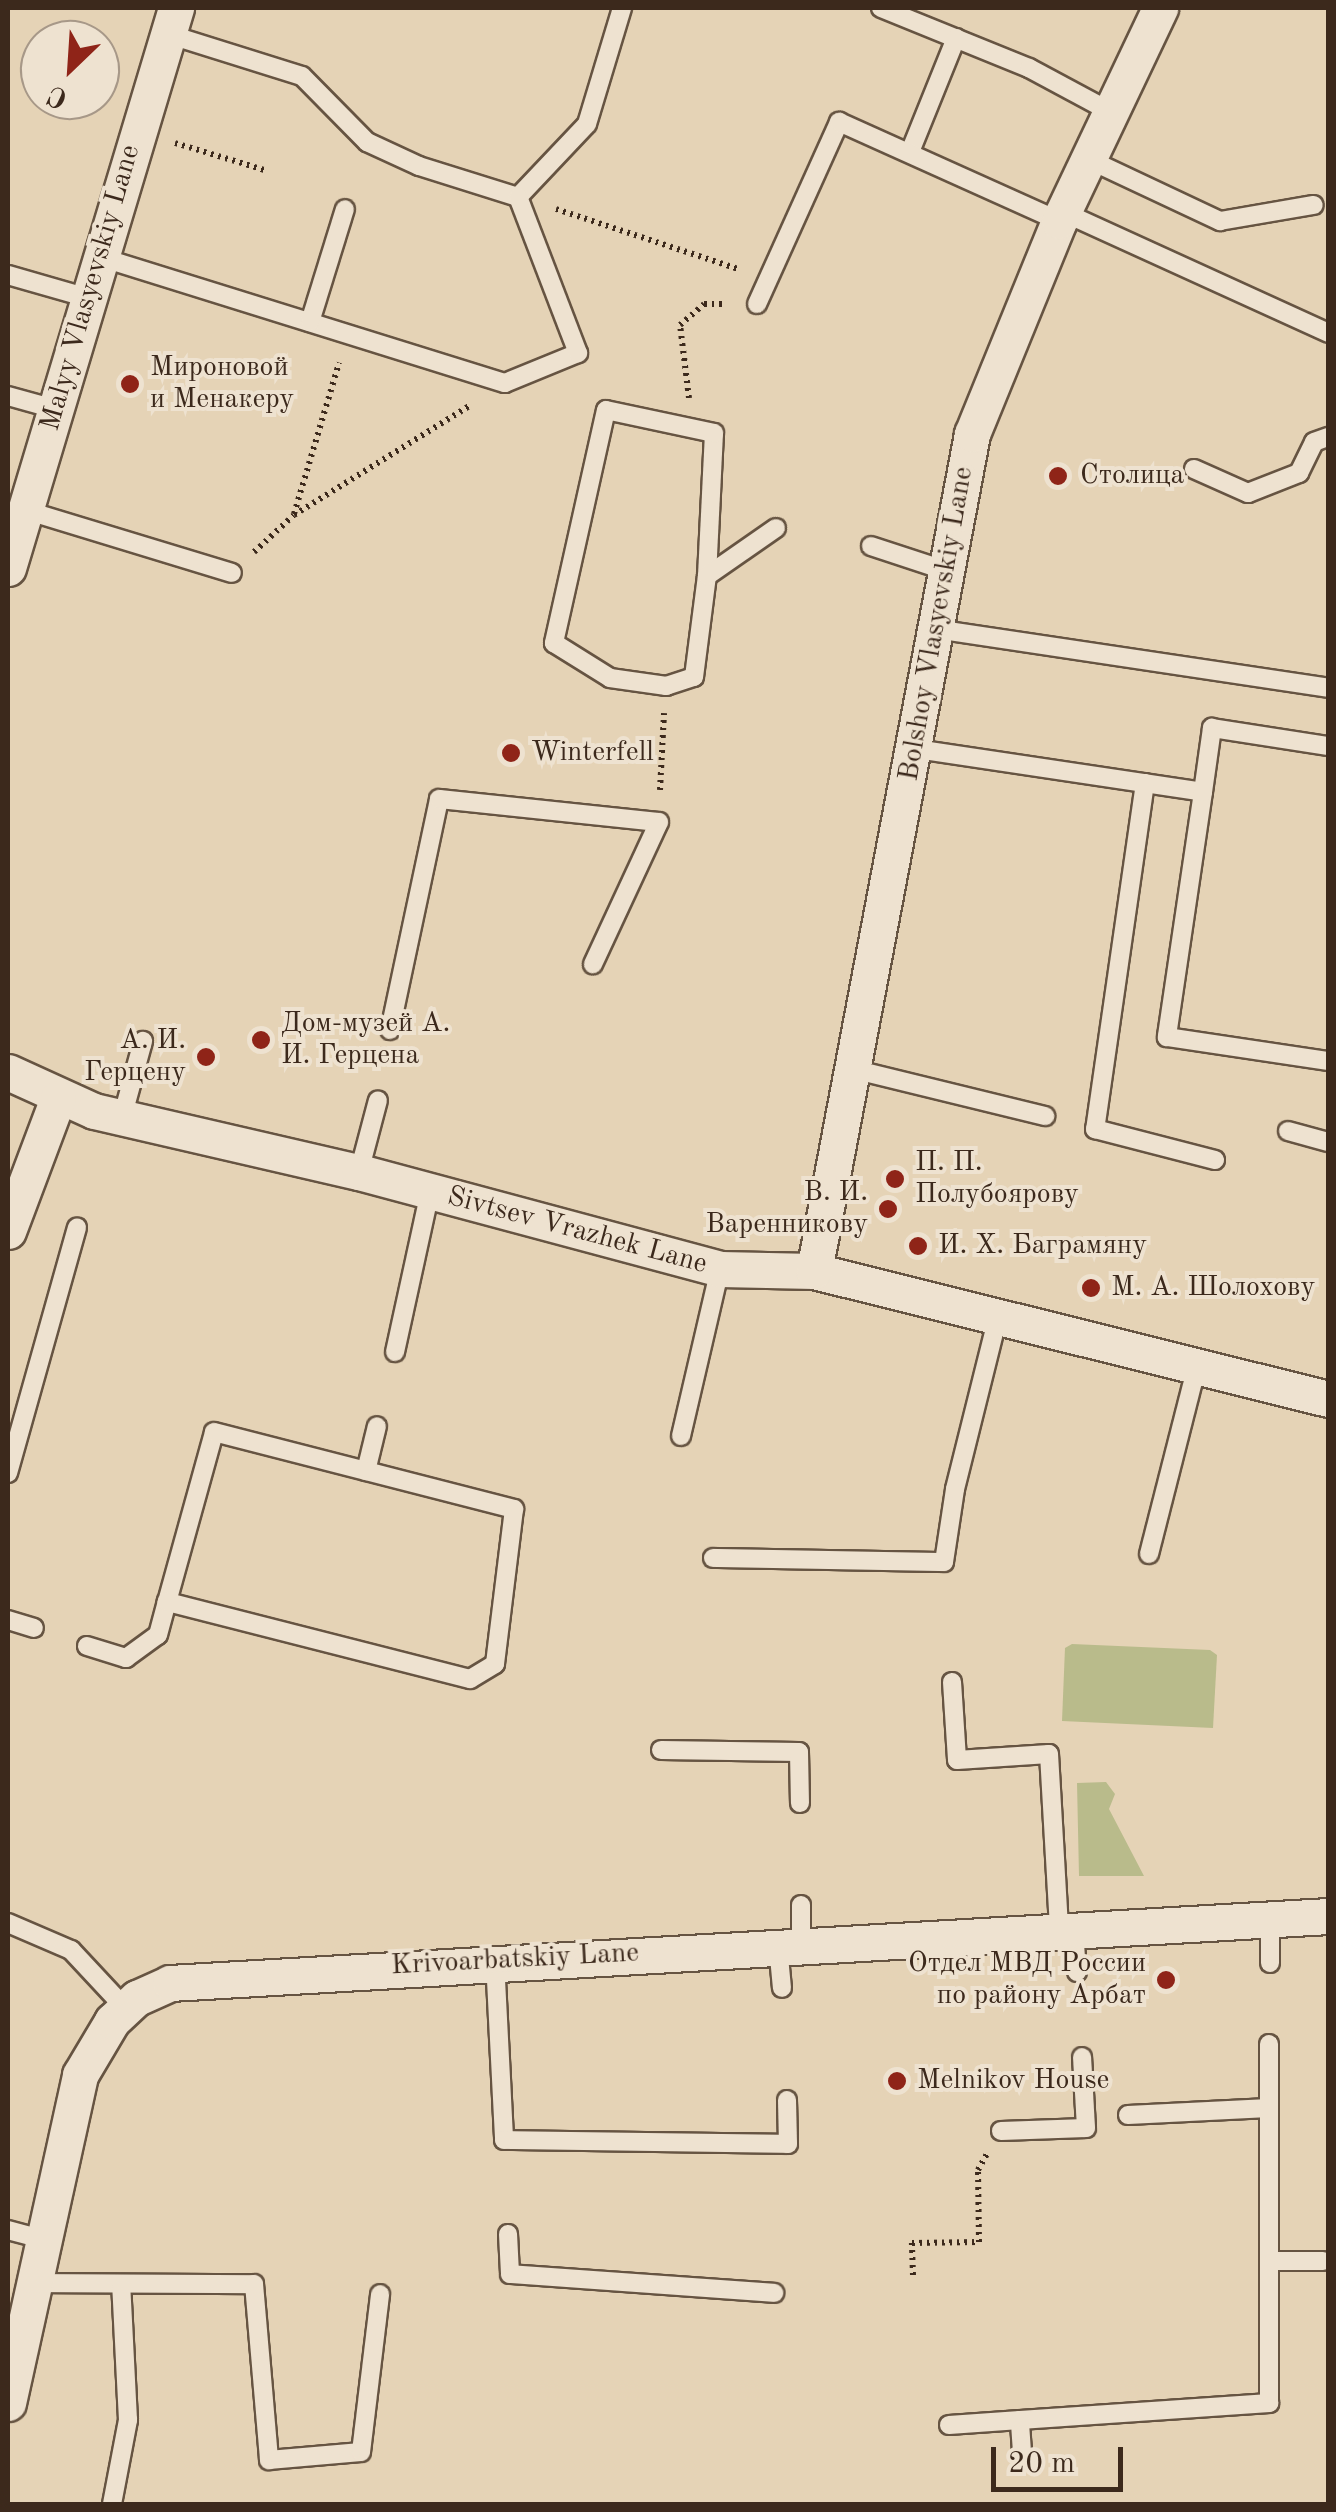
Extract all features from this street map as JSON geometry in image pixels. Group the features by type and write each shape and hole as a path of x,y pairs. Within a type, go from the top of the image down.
{"street":[{"name":"Bolshoy Vlasyevskiy Lane","path":"814,1271 916,749 944,570 984,393 1061,217 1160,8"},
{"name":"Malyy Vlasyevskiy Lane","path":"8,568 172,21"},
{"name":"Sivtsev Vrazhek Lane","path":"8,1072 58,1098 122,1118 359,1172 720,1270 814,1271 1328,1399"},
{"path":"8,1231 58,1098"},
{"name":"Krivoarbatskiy Lane","path":"8,2403 80,2075 94,2046 126,2008 170,1983 205,1976 1328,1916"}],"lane":[{"path":"518,196 587,124 622,8"},
{"path":"881,8 956,38 1112,112"},
{"path":"172,21 302,76 367,142 420,166 518,196"},
{"path":"910,152 956,38"},
{"path":"757,304 840,122 1328,333"},
{"path":"1088,159 1220,221 1314,204"},
{"path":"100,258 505,383 578,352 518,196"},
{"path":"310,322 345,208"},
{"path":"8,275 88,298"},
{"path":"8,396 56,409"},
{"path":"606,410 714,433 707,576 694,677 666,686 610,678 554,643 606,410"},
{"path":"1194,468 1248,493 1299,474 1314,442 1328,437"},
{"path":"25,510 232,573"},
{"path":"707,576 776,528"},
{"path":"872,546 944,570"},
{"path":"935,629 1328,688"},
{"path":"1328,746 1212,728 1166,1037 1328,1061"},
{"path":"916,749 1203,792"},
{"path":"1146,783 1095,1129 1215,1160"},
{"path":"390,1030 440,799 659,822 593,964"},
{"path":"122,1118 143,1041"},
{"path":"852,1069 1045,1116"},
{"path":"359,1172 378,1100"},
{"path":"1288,1132 1328,1142"},
{"path":"395,1352 430,1192"},
{"path":"8,1473 78,1228"},
{"path":"682,1436 720,1270"},
{"path":"712,1558 944,1562 955,1488 998,1316"},
{"path":"1149,1554 1197,1366"},
{"path":"366,1471 377,1426"},
{"path":"87,1646 126,1658 158,1634 214,1432 514,1509 496,1664 470,1678 167,1602"},
{"path":"8,1620 34,1628"},
{"path":"952,1682 957,1760 1049,1754 1067,1930 1077,1972"},
{"path":"661,1750 799,1752 800,1804"},
{"path":"782,1988 801,1905"},
{"path":"1270,1920 1270,1963"},
{"path":"8,1923 71,1950 126,2008"},
{"path":"495,1960 504,2149 788,2144 787,2100"},
{"path":"949,2425 1268,2403 1269,2044"},
{"path":"1001,2132 1086,2128 1082,2057"},
{"path":"1128,2115 1269,2108"},
{"path":"8,2230 42,2239"},
{"path":"508,2234 510,2274 774,2293"},
{"path":"1269,2260 1324,2262"},
{"path":"33,2283 254,2284 269,2460 361,2452 380,2294"},
{"path":"112,2504 128,2420 121,2284"},
{"path":"1020,2420 1022,2452"}],"path":[{"path":"169,142 268,171"},
{"path":"518,196 768,279"},
{"path":"694,429 680,325 704,304 757,304"},
{"path":"294,516 348,334"},
{"path":"232,573 294,516 505,383"},
{"path":"659,822 666,686"},
{"path":"913,2276 912,2242 979,2242 978,2170 1001,2132"}],"green space":[{"path":"1072,1644 1210,1650 1217,1655 1213,1728 1062,1721 1065,1648"},
{"path":"1106,1782 1115,1794 1109,1809 1144,1876 1079,1876 1077,1783"}],"place":[{"name":"Мироновой и Менакеру","path":"130,384"},
{"name":"Столица","path":"1058,476"},
{"name":"Winterfell","path":"511,753"},
{"name":"Дом-музей А. И. Герцена","path":"261,1040"},
{"name":"А. И. Герцену","path":"206,1057"},
{"name":"П. П. Полубоярову","path":"895,1179"},
{"name":"В. И. Варенникову","path":"888,1209"},
{"name":"И. Х. Баграмяну","path":"918,1246"},
{"name":"М. А. Шолохову","path":"1091,1288"},
{"name":"Отдел МВД России по району Арбат","path":"1166,1980"},
{"name":"Melnikov House","path":"897,2081"}]}
